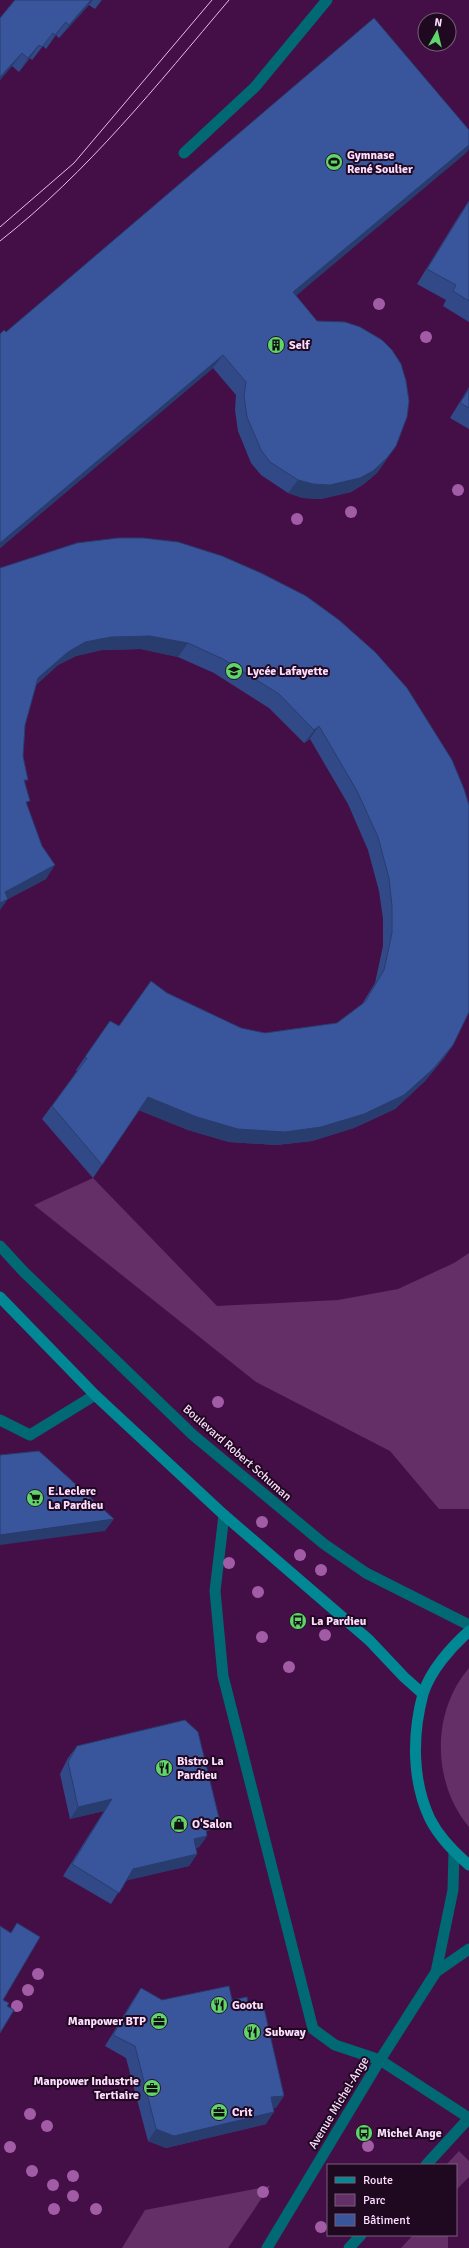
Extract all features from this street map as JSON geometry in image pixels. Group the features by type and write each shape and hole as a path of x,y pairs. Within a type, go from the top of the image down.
{"main road":[{"path":"0,1297 95,1396 224,1515 369,1640 404,1677 423,1694"},
{"path":"469,1631 455,1644 433,1674 423,1694 414,1746 418,1783 430,1820 454,1852 469,1865"}],"street":[{"path":"184,153 255,87 327,0"},
{"name":"Boulevard Robert Schuman","path":"0,1246 23,1271 192,1435 324,1544 366,1573 469,1625"},
{"path":"0,1420 30,1435 95,1396"},
{"path":"224,1515 214,1591 223,1676 313,2029 335,2045 380,2060 469,2118 427,2164"},
{"name":"Avenue Michel-Ange","path":"267,2248 380,2060 436,1972 453,1890 454,1852"},
{"name":"Avenue Michel-Ange","path":"436,1972 469,1949"},
{"path":"349,2248 360,2236"}],"green space":[{"path":"93,1178 217,1306 338,1300 398,1289 454,1263 469,1253 469,1509 439,1509 390,1451 256,1382 34,1205"},
{"path":"469,1668 469,1827 457,1809 448,1790 443,1769 441,1748 443,1726 448,1705 457,1686"},
{"path":"459,2151 469,2161 469,2177 457,2189 457,2164 447,2164"},
{"path":"270,2186 228,2248 122,2248 145,2210"},
{"path":"412,2236 448,2236 448,2248 401,2248"}],"building":[{"path":"15,0 91,0 69,25 66,22 55,35 53,33 42,47 39,45 28,58 22,53 0,77 0,18"},
{"path":"374,18 469,130 469,145 293,292 317,321 345,322 360,327 382,340 392,350 401,364 406,381 409,401 407,417 396,446 387,458 373,471 360,478 330,485 313,484 298,480 270,462 261,450 247,417 244,396 246,382 223,355 0,543 0,334 4,330 6,332"},
{"path":"469,201 469,301 453,291 456,285 427,269"},
{"path":"469,389 469,408 460,403"},
{"name":"Lycée Lafayette","path":"118,538 143,538 178,542 222,556 261,573 306,596 339,620 375,652 407,688 452,760 469,805 469,1012 453,1045 434,1068 404,1095 364,1114 321,1127 285,1132 238,1129 197,1117 148,1097 102,1165 52,1106 87,1058 85,1057 110,1021 119,1026 151,981 167,993 241,1028 265,1033 337,1023 365,1002 384,970 392,933 392,906 389,878 378,837 357,791 319,726 314,730 279,694 223,659 188,643 150,636 111,637 85,642 68,652 38,678 25,725 23,756 28,780 24,780 30,801 26,802 42,846 55,865 5,892 8,899 0,903 0,568 77,543"},
{"name":"E.Leclerc La Pardieu","path":"39,1451 114,1519 0,1535 0,1455"},
{"path":"185,1720 198,1732 219,1818 205,1822 207,1836 194,1839 197,1854 133,1869 119,1893 72,1864 112,1799 78,1807 68,1762 77,1746"},
{"path":"17,1923 40,1937 3,2000 9,2003 7,2006 14,2010 0,2033 0,1926 11,1933"},
{"path":"229,1986 232,2000 247,1997 249,2011 264,2008 284,2096 271,2097 274,2112 174,2136 156,2129 135,2046 113,2035 141,1988 162,2000"}],"tram line":[{"path":"0,227 74,163 212,0"},
{"path":"0,241 63,186 92,157 148,95 229,0"}],"place":[{"name":"Gymnase René Soulier","path":"334,162"},
{"name":"Self","path":"276,345"},
{"name":"Lycée Lafayette","path":"234,671"},
{"name":"E.Leclerc La Pardieu","path":"35,1498"},
{"name":"La Pardieu","path":"298,1621"},
{"name":"Bistro La Pardieu","path":"164,1768"},
{"name":"O'Salon","path":"179,1824"},
{"name":"Gootu","path":"219,2005"},
{"name":"Manpower BTP","path":"159,2021"},
{"name":"Subway","path":"252,2032"},
{"name":"Manpower Industrie Tertiaire","path":"152,2088"},
{"name":"Crit","path":"219,2112"},
{"name":"Michel Ange","path":"364,2133"}]}
